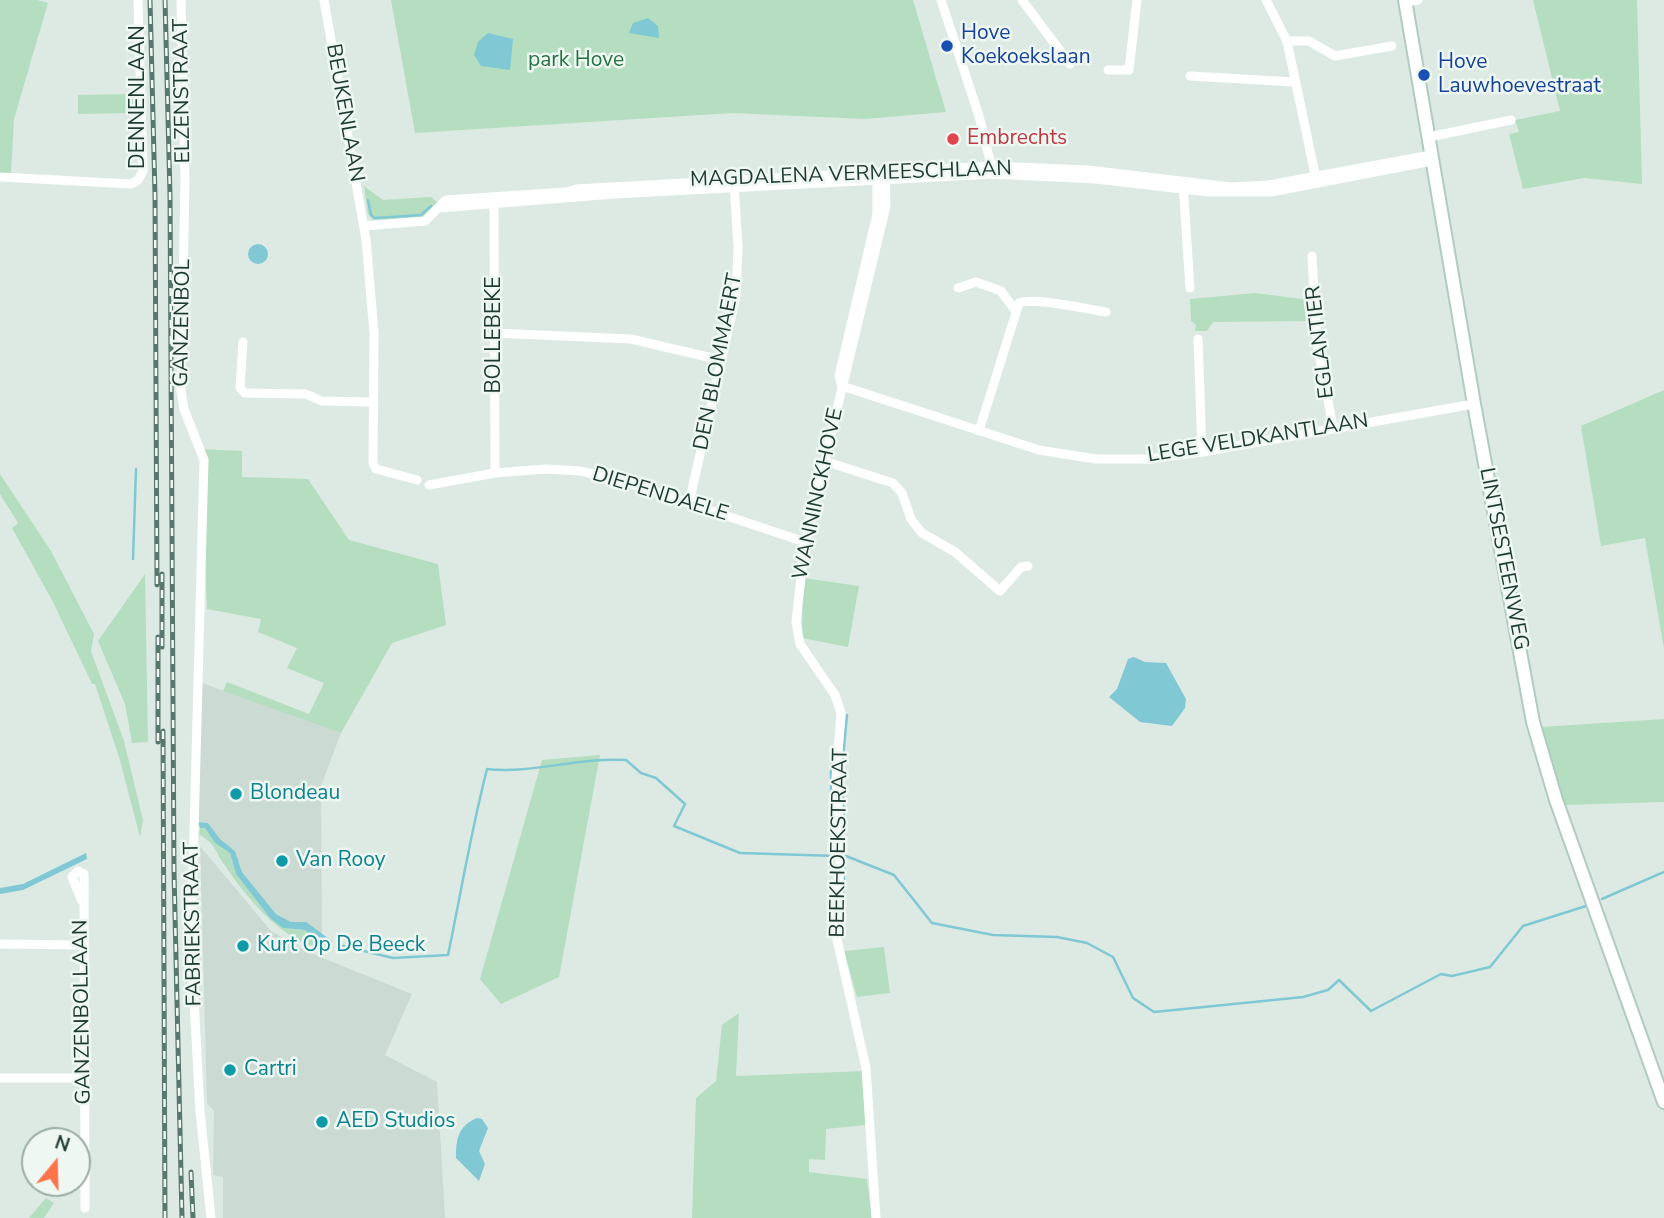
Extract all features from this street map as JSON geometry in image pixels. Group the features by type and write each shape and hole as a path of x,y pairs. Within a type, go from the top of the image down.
{"street":[{"name":"DENNENLAAN","path":"0,177 131,184 138,180 143,171 138,0"},
{"name":"ELZENSTRAAT","path":"181,0 185,181"},
{"name":"BEUKENLAAN","path":"324,0 364,226 374,333 374,466 417,480"},
{"path":"941,0 992,170"},
{"path":"1022,0 1070,64"},
{"path":"1108,70 1129,71 1137,0"},
{"path":"1266,0 1287,41 1316,179"},
{"name":"LINTSESTEENWEG","path":"1410,1 1432,158 1474,404 1539,746 1664,1102"},
{"path":"1287,41 1309,41 1335,56 1392,46"},
{"path":"1190,76 1294,82"},
{"path":"1429,136 1511,120"},
{"name":"MAGDALENA VERMEESCHLAAN","path":"364,226 425,221 446,200 494,201 734,183 992,170 1088,170 1183,185 1269,185 1432,158"},
{"name":"WANNINCKHOVE","path":"800,644 796,622 805,542 886,206 881,174"},
{"name":"GANZENBOL","path":"185,181 181,391 184,409 204,460 198,598 201,629"},
{"name":"DEN BLOMMAERT","path":"689,503 738,277 734,183"},
{"path":"1183,185 1190,288"},
{"name":"BOLLEBEKE","path":"494,201 495,473"},
{"name":"EGLANTIER","path":"1312,256 1317,344 1333,427"},
{"path":"958,288 976,282 1001,291 1015,310"},
{"path":"979,431 1019,303 1026,300 1106,312"},
{"path":"495,333 631,339 721,360"},
{"path":"1198,339 1202,452"},
{"path":"243,342 240,388 245,393 306,394 321,401 372,402"},
{"name":"LEGE VELDKANTLAAN","path":"842,386 1039,450 1096,459 1148,459 1202,452 1474,404"},
{"path":"824,461 893,483 902,493 917,527 933,541 955,552 1000,591 1021,567 1027,566"},
{"name":"DIEPENDAELE","path":"429,485 495,473 545,469 580,471 689,503 805,542"},
{"name":"FABRIEKSTRAAT","path":"201,629 191,943 200,1111 211,1218"},
{"name":"BEEKHOEKSTRAAT","path":"800,644 835,695 841,713 836,778 841,846 836,935 866,1068 876,1218"},
{"name":"GANZENBOLLAAN","path":"82,901 85,1208"},
{"path":"0,944 84,945"},
{"path":"0,1078 84,1078"}],"shaded area":[{"path":"202,683 341,733 321,786 322,936 306,923 291,922 276,914 242,872 235,851 220,839 208,823 194,821"},
{"path":"200,846 271,931 308,952 412,994 385,1055 437,1082 445,1218 223,1218 223,1177 213,1175 214,1111 207,1103"}],"green space":[{"path":"0,0 37,0 48,3 14,119 11,174 0,174"},
{"name":"park Hove","path":"391,0 913,0 946,112 864,119 732,113 415,133"},
{"path":"1533,0 1637,0 1642,184 1584,178 1523,189 1509,134 1519,132 1515,120 1560,111"},
{"path":"133,94 133,113 78,114 78,95"},
{"path":"364,186 383,200 431,197 438,203 423,217 373,220 368,214"},
{"path":"1255,293 1309,300 1310,321 1213,322 1207,331 1195,331 1196,325 1191,321 1190,299"},
{"path":"1664,390 1664,649 1645,538 1601,546 1581,426"},
{"path":"200,449 242,451 242,477 308,479 349,540 438,564 446,625 392,643 341,733 223,691 227,682 309,714 324,683 287,668 297,648 258,632 261,619 207,609"},
{"path":"0,474 51,551 94,634 91,651 124,741 143,820 140,837 119,757 95,684 92,684 53,602 12,528 18,523 0,494"},
{"path":"145,574 148,742 132,743 125,704 98,641"},
{"path":"803,578 859,586 848,647 802,638"},
{"path":"1664,719 1664,802 1564,805 1541,727"},
{"path":"600,755 559,977 501,1004 480,979 542,760"},
{"path":"200,828 205,828 215,843 230,853 236,874 270,918 284,928 306,930 322,944 331,945 330,948 315,947 300,941 270,920 245,892 212,845 199,835"},
{"path":"884,947 890,993 857,997 844,951"},
{"path":"739,1013 736,1076 864,1071 866,1125 826,1129 825,1160 809,1159 809,1172 867,1179 872,1218 692,1218 696,1098 716,1081 722,1025"},
{"path":"46,1198 54,1203 44,1218 29,1218"}],"water":[{"path":"648,18 658,26 659,38 629,33 633,23"},
{"path":"488,33 513,39 510,70 481,66 474,55 478,42"},
{"path":"258,244 265,247 268,254 265,261 258,264 251,261 248,254 251,247"},
{"path":"1134,657 1145,662 1166,663 1186,699 1185,708 1172,726 1140,722 1109,697 1117,689 1128,659"},
{"path":"198,822 208,823 220,839 235,851 242,872 276,914 291,922 306,922 332,941 331,945 322,944 305,930 283,928 270,918 236,874 230,853 215,843 205,828 200,828"},
{"path":"86,853 87,859 23,890 0,894 0,888 23,884"},
{"path":"477,1118 482,1119 488,1128 479,1151 485,1164 479,1181 456,1158 459,1134"}],"waterway":[{"path":"368,200 371,215 375,218 421,215 431,206"},
{"path":"133,559 136,469"},
{"path":"844,831 842,769 847,715"},
{"path":"831,794 831,766 834,757"},
{"path":"339,945 393,958 448,955 487,769 521,769 626,760 641,773 656,778 685,804 674,826 740,853 837,856"},
{"path":"842,925 845,848"},
{"path":"846,856 894,875 932,923 993,935 1057,937 1087,943 1113,957 1133,998 1154,1012 1303,997 1328,990 1339,980 1371,1011 1441,974 1452,976 1490,967 1523,926 1586,906"},
{"path":"1602,899 1664,872"}],"railway":[{"path":"150,0 155,195 157,585"},
{"path":"165,0 170,195 174,871 182,1218"},
{"path":"162,574 162,647"},
{"path":"158,637 158,742"},
{"path":"163,731 165,1218"},
{"path":"191,1172 193,1218"}],"place":[{"name":"Hove Koekoekslaan","path":"947,46"},
{"name":"Hove Lauwhoevestraat","path":"1424,75"},
{"name":"Embrechts","path":"953,139"},
{"name":"Blondeau","path":"236,794"},
{"name":"Van Rooy","path":"282,861"},
{"name":"Kurt Op De Beeck","path":"243,946"},
{"name":"Cartri","path":"230,1070"},
{"name":"AED Studios","path":"322,1122"}]}
